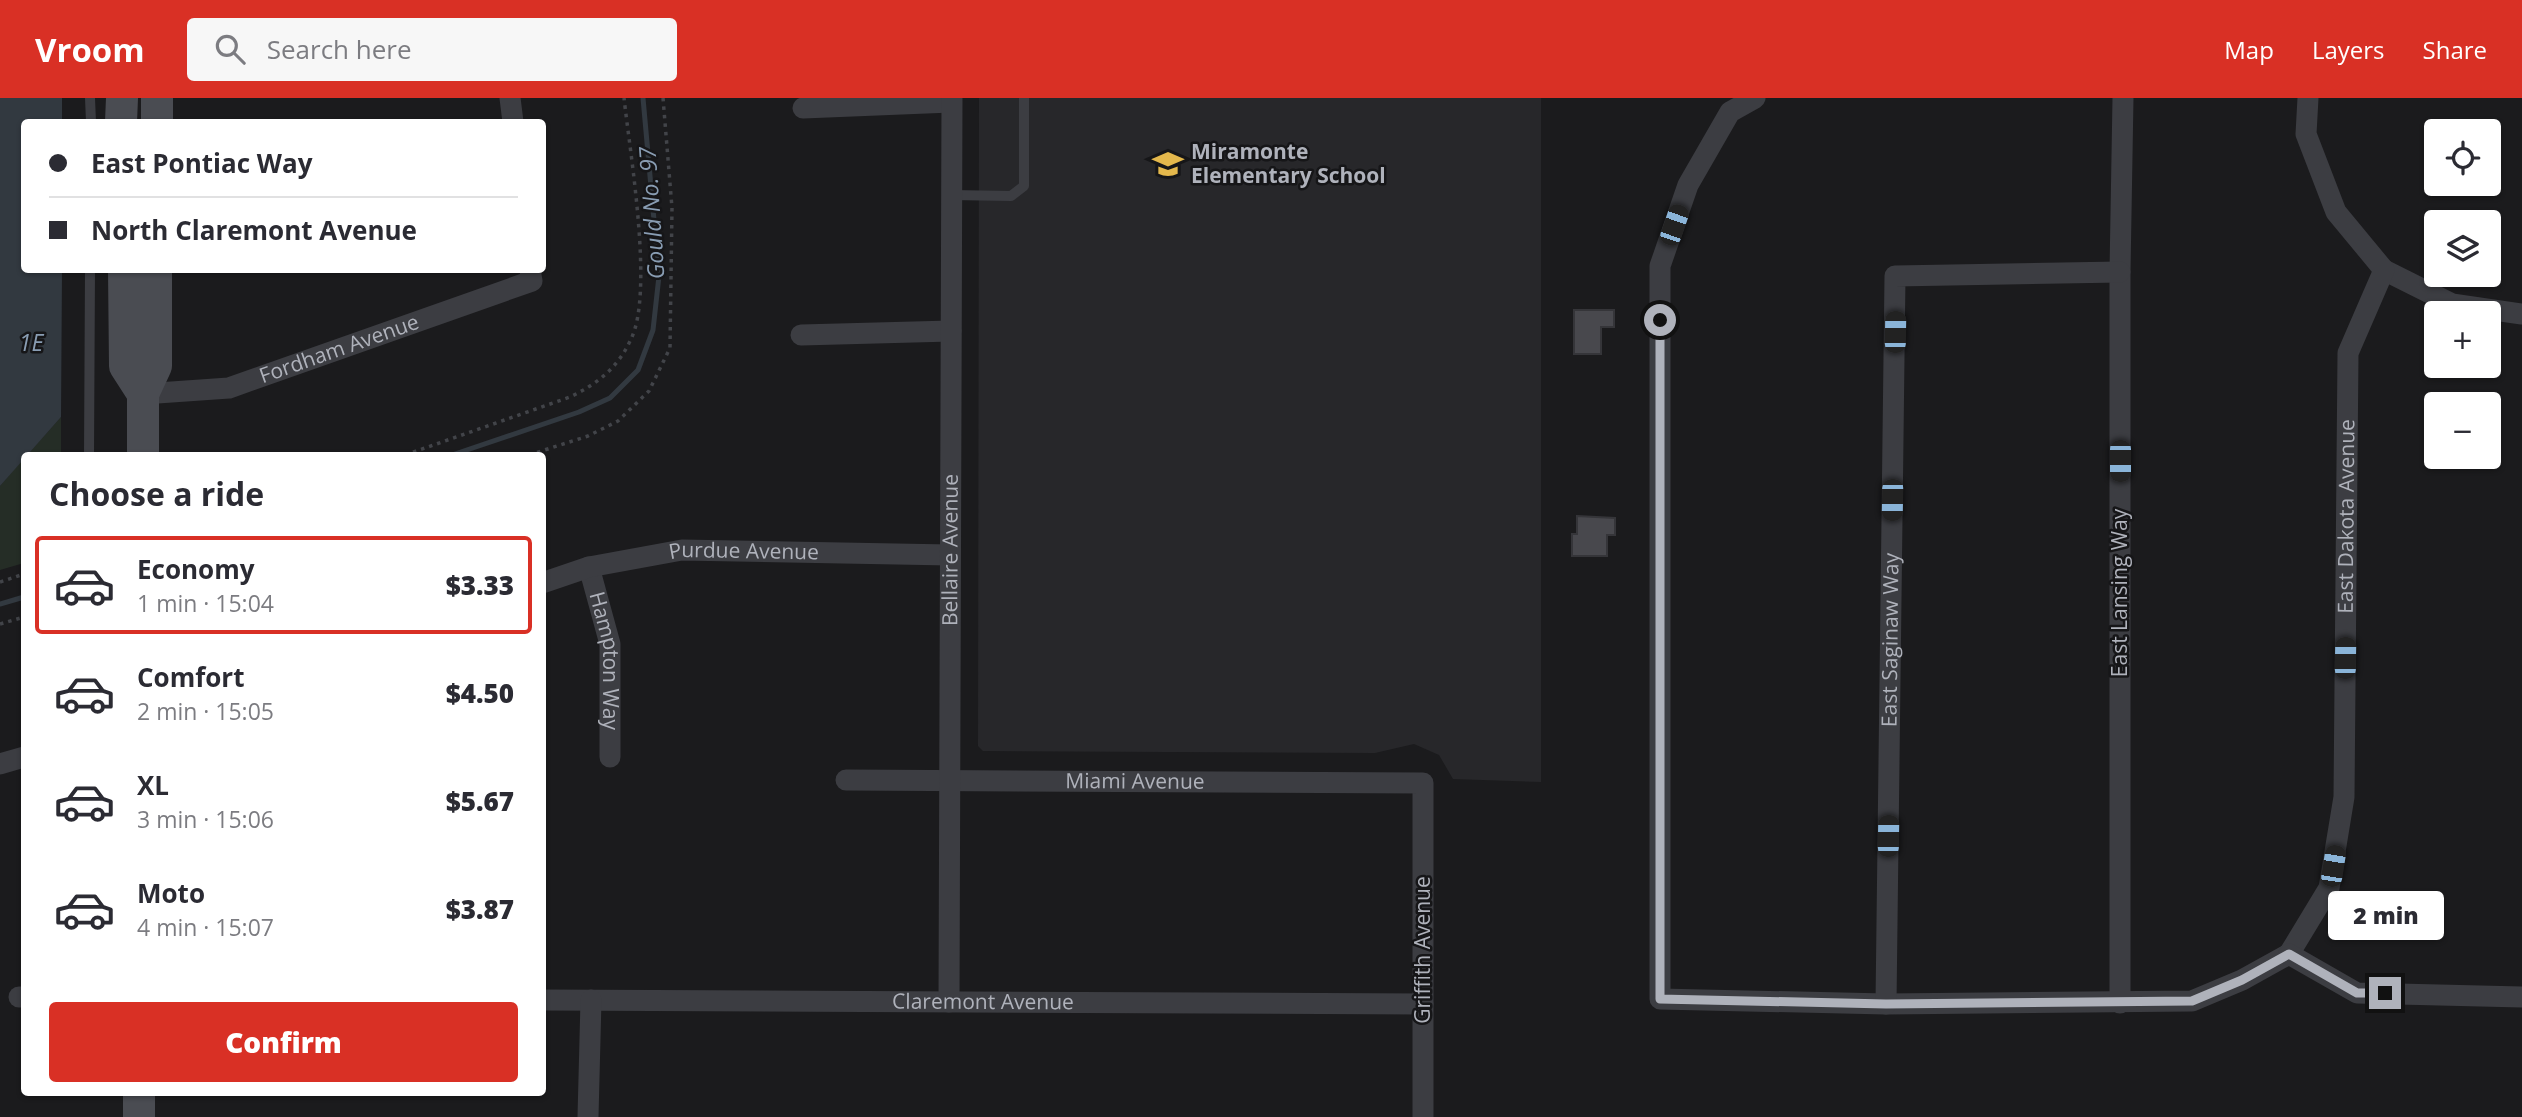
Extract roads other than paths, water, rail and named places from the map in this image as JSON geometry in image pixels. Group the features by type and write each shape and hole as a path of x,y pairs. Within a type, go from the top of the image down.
{"main road":[{"path":"121,119 122,98"},
{"path":"157,98 157,119"},
{"path":"124,273 125,366 143,394"},
{"path":"143,452 143,394 156,366 156,273"},
{"path":"139,1096 139,1117"}],"street":[{"path":"510,98 513,119"},
{"path":"1755,98 1725,105 1688,185 1660,266 1660,999 1886,1004 2192,1001 2242,980 2289,954 2357,993 2522,997"},
{"name":"East Lansing Way","path":"2120,1003 2120,272 2123,98"},
{"path":"2308,98 2306,134 2336,212 2384,270 2452,304 2522,314"},
{"path":"803,108 951,100"},
{"name":"Bellaire Avenue","path":"949,1002 951,100"},
{"name":"East Dakota Avenue","path":"2289,954 2329,888 2344,797 2348,352 2384,270"},
{"name":"East Saginaw Way","path":"1886,1004 1895,276 2120,272"},
{"name":"Fordham Avenue","path":"143,394 229,388 531,275"},
{"path":"801,335 951,331"},
{"name":"Purdue Avenue","path":"546,582 589,567 682,551 950,555"},
{"name":"Hampton Way","path":"589,567 610,644 610,757"},
{"path":"0,764 21,758"},
{"name":"Miami Avenue","path":"846,780 1423,783"},
{"name":"Griffith Avenue","path":"1423,783 1423,1117"},
{"name":"Claremont Avenue","path":"546,1000 1423,1004"},
{"path":"588,1117 591,1000"}],"lane":[{"path":"90,98 91,119"},
{"path":"951,195 1011,196 1024,186 1024,98"},
{"path":"89,452 90,273"}],"water":[{"name":"1E","path":"0,98 62,98 62,119 21,119 21,273 62,273 61,417 30,452 21,452 21,462 0,486"}],"waterway":[{"name":"Gould No. 97","path":"461,452 579,412 610,398 638,370 653,330 659,276 643,98"},
{"name":"Gould No. 97","path":"0,604 21,598"}],"place":[{"name":"Miramonte Elementary School","path":"1168,164"}]}
